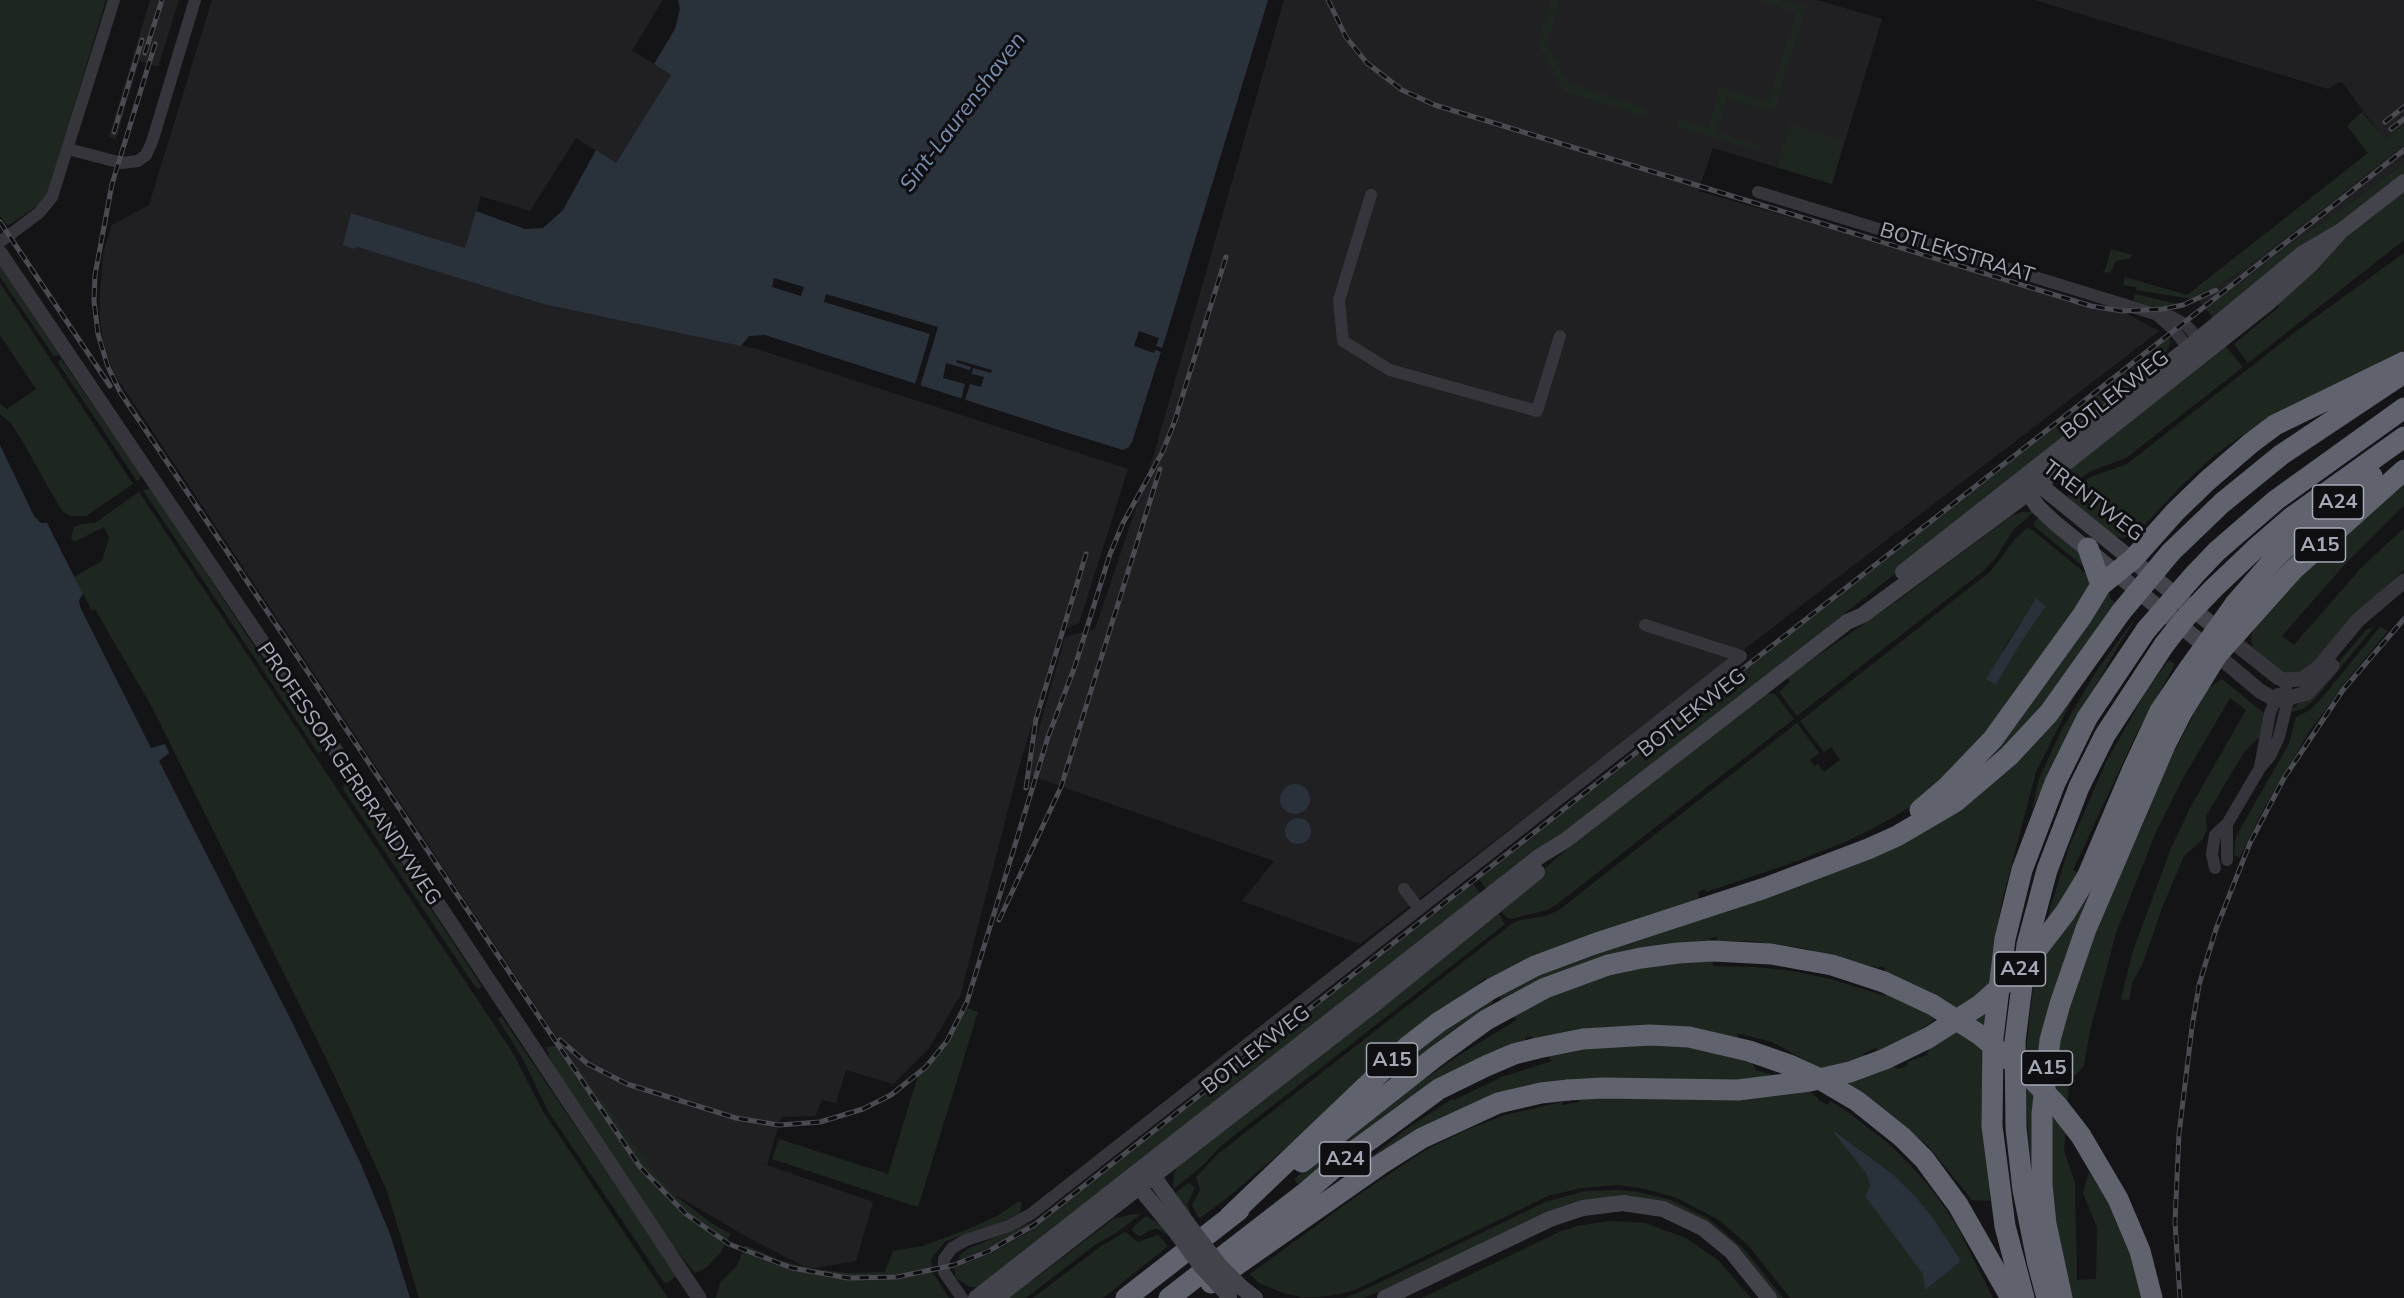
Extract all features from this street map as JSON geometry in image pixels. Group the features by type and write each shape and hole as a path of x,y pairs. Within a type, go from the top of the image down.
{"highway":[{"name":"A15","path":"1815,870 1885,834 1911,817 1930,803 1980,755 2109,579 2133,559 2207,481 2261,435 2291,417 2404,362"},
{"name":"A15","path":"1229,1217 1408,1046 1439,1022 1491,989 1535,966 1815,870 1868,849 1906,831 1955,802 2009,756 2049,712 2121,612 2171,552 2222,503 2281,455 2404,373"},
{"name":"A15","path":"2024,1298 2005,1226 1992,1126 1993,1038 2005,939 2022,870 2055,783 2088,718 2146,630 2195,574 2217,551 2276,500 2404,408"},
{"name":"A15","path":"2048,1298 2037,1260 2023,1190 2016,1128 2015,1041 2027,945 2047,870 2079,787 2105,735 2164,645 2186,617 2255,549 2292,517 2404,437"},
{"name":"A24","path":"1180,1298 1217,1280 1381,1164 1422,1138 1498,1104 1540,1093 1568,1090 1602,1088 1738,1090 1810,1081 1850,1072 1885,1059 1928,1038 1980,1005 2025,965 2065,913 2087,877 2160,711 2235,604 2276,557 2302,532 2404,453"},
{"name":"A15","path":"2062,1298 2046,1224 2042,1185 2042,1113 2050,1040 2073,963 2101,892 2181,712 2224,648 2293,570 2404,470"},
{"path":"2088,548 2109,579"},
{"name":"A24","path":"1126,1298 1357,1120 1436,1056 1504,1009 1545,988 1608,965 1641,958 1713,951 1771,954 1832,965 1884,982 1933,1005 1980,1035 2030,1077 2057,1105 2081,1136 2118,1199 2140,1251 2152,1298"},
{"name":"A24","path":"1169,1298 1420,1101 1465,1075 1514,1054 1538,1048 1583,1039 1650,1035 1689,1038 1749,1051 1818,1078 1857,1101 1902,1137 1924,1159 1958,1205 2011,1298"}],"main road":[{"name":"BOTLEKWEG","path":"996,1298 1137,1180 1540,856 1566,840 1847,622 1863,615 2030,485 2196,347 2268,303 2310,265 2341,231 2404,182"},
{"name":"TRENTWEG","path":"2030,485 2041,510 2088,548"},
{"name":"TRENTWEG","path":"2030,485 2133,559 2224,648"},
{"name":"TRENTWEG","path":"2109,579 2224,648"},
{"name":"BOTLEKWEG","path":"1153,1176 1496,907 1546,864 1566,840"},
{"path":"1182,1228 1137,1180 1153,1176 1182,1228 1201,1266 1234,1294 1255,1298"},
{"name":"BOTLEKWEG","path":"976,1298 1137,1180"},
{"path":"1385,1298 1565,1213 1590,1206 1623,1203 1663,1209 1703,1228 1731,1251 1769,1298"},
{"path":"1406,1298 1548,1229 1587,1217 1609,1214 1648,1217 1675,1225 1690,1233 1725,1258 1759,1298"}],"street":[{"path":"0,242 47,205 57,187 114,0"},
{"path":"68,148 122,163 133,162 146,155 152,142 195,0"},
{"name":"BOTLEKSTRAAT","path":"1758,192 2155,314 2172,317 2186,325 2196,347"},
{"path":"1371,195 1339,300 1343,341 1390,370 1537,411 1560,336"},
{"name":"PROFESSOR GERBRANDYWEG","path":"0,253 699,1297"},
{"path":"2215,868 2212,854 2215,835 2227,824 2260,768 2270,713 2280,700 2285,680 2302,680 2313,673 2358,620 2404,581"},
{"path":"2280,700 2298,698 2314,688 2365,627 2379,604"},
{"path":"962,1298 944,1272 943,1263 952,1248 966,1240 1009,1226 1031,1214 1742,656 1645,625"},
{"name":"TRENTWEG","path":"2224,648 2285,680"},
{"name":"TRENTWEG","path":"2224,648 2260,691 2280,700"},
{"path":"2227,824 2227,860"},
{"path":"1404,890 1419,909"}],"shaded area":[{"path":"0,0 106,0 47,195 39,205 9,225 0,216"},
{"path":"150,0 179,0 158,67 139,61 116,139 109,137"},
{"path":"212,0 663,0 632,50 671,75 616,163 576,138 530,211 481,196 465,248 351,213 347,228 353,249 357,247 543,304 757,349 1128,469 1079,623 1061,631 1019,767 960,996 929,1048 893,1084 846,1070 836,1103 822,1100 815,1116 781,1117 767,1165 873,1202 856,1261 809,1269 749,1238 667,1190 584,1078 113,372 103,340 100,319 103,254 112,225 149,205"},
{"path":"1284,0 1817,0 1882,19 1832,184 1713,148 1698,191 2123,312 2159,331 1360,944 1242,901 1274,861 1026,774 1065,637 1095,629 1154,454"},
{"path":"1551,0 1560,0 1547,44 1567,82 1647,109 1645,116 1567,93 1560,86 1538,43"},
{"path":"1757,0 1783,0 1806,7 1774,112 1727,98 1717,132 1760,146 1759,151 1676,126 1679,119 1708,128 1720,87 1769,101 1796,12"},
{"path":"2035,0 2404,0 2404,125 2385,141 2343,83 2340,82 2328,89"},
{"path":"2362,112 2385,140 2404,125 2404,145 2248,267 2192,299 2136,290 2136,287 2123,285 2125,277 2187,295 2368,153 2347,126"},
{"path":"1790,124 1844,141 1832,184 1777,167"},
{"path":"2404,145 2404,163 2344,208 2297,239 2206,309 2198,300 2192,299 2248,267"},
{"path":"2404,163 2404,175 2213,318 2206,309 2297,239 2344,208"},
{"path":"2404,190 2404,240 2248,363 2234,344 2279,307 2278,304 2288,290 2357,227"},
{"path":"2111,249 2132,255 2131,258 2116,261 2110,273 2102,271 2105,270"},
{"path":"2404,253 2404,350 2253,428 2216,454 2181,486 2141,529 2131,536 2122,538 2111,535 2075,506 2067,496 2090,477 2127,464 2294,333"},
{"path":"0,267 59,355 54,356 0,277"},
{"path":"0,283 133,484 86,516 70,516 62,511 20,437 10,422 0,414 0,404 7,409 36,389 0,335"},
{"path":"2135,294 2177,304 2158,308 2133,301"},
{"path":"2169,337 2171,341 2166,353 2135,378 2136,380 2106,409 1488,892 1479,879"},
{"path":"2223,343 2243,367 2126,458 2091,471 2065,488 2067,471"},
{"path":"61,359 141,475 139,480 137,481 58,363"},
{"path":"2404,483 2404,505 2346,563 2282,636 2294,645 2363,566 2404,528 2404,569 2309,671 2282,674 2253,648 2251,639 2253,629 2292,584"},
{"path":"149,489 323,751 318,753 143,490"},
{"path":"139,492 513,1053 542,1110 668,1298 419,1298 387,1191 329,1064 153,709 95,609 92,611 74,577 102,561 109,538 104,527 74,542 71,537 74,527 95,523"},
{"path":"2022,512 2034,512 2014,529 1994,560 1982,572 1797,716 1779,692 1790,682 1787,677 1900,599 2011,516"},
{"path":"2042,515 2083,557 2090,572 2034,526 2033,523"},
{"path":"2027,528 2031,529 2091,578 2086,594 1982,740 1917,803 1876,827 1789,864 1706,892 1705,889 1698,892 1701,916 1887,845 2078,688 2036,772 2001,905 1995,949 1988,1131 1990,1201 1972,1200 1929,1147 1865,1093 1772,1042 1736,1033 1756,1070 1776,1076 1810,1092 1818,1100 1828,1105 1830,1101 1844,1109 1889,1144 1911,1166 1933,1191 1956,1224 1993,1298 1790,1298 1749,1246 1719,1220 1677,1198 1646,1189 1618,1185 1581,1188 1548,1196 1359,1288 1341,1294 1301,1297 1259,1283 1250,1274 1361,1193 1424,1151 1464,1131 1505,1115 1562,1102 1563,1105 1580,1102 1562,1080 1554,1081 1349,1174 1409,1127 1452,1099 1502,1077 1552,1061 1531,1036 1525,1038 1525,1041 1488,1054 1442,1076 1398,1106 1298,1184 1294,1179 1421,1077 1426,1078 1517,1020 1485,978 1227,1198 1200,1218 1197,1215 1192,1205 1200,1190 1196,1177 1218,1154 1513,923 1546,916 1559,910 1797,723 1819,753 1810,760 1814,766 1818,764 1824,772 1840,760 1831,747 1824,752 1800,721 1991,571 2015,539","holes":["2036,598 2046,606 2020,644 2002,651","1717,937 1717,941 1751,941 1803,948 1879,968 1880,966 1885,968 1885,996 1831,979 1792,971 1713,966 1710,938","1938,1017 1927,1055 1907,1062 1908,1065 1899,1069 1862,1054 1876,1048 1877,1051 1913,1035"]},
{"path":"2106,591 2110,594 2110,599 2115,602 2047,699 2005,747 1948,793"},
{"path":"2132,622 2069,733 2032,810 2039,779 2061,731 2097,670"},
{"path":"2374,627 2314,700 2303,709 2290,712 2338,663 2366,630"},
{"path":"2380,627 2388,631 2351,675 2309,732 2265,806 2239,858 2234,854 2236,836 2289,744 2296,717 2310,710 2321,699"},
{"path":"2169,660 2175,664 2134,739 2073,870 2098,884 2080,922 2033,1187 2025,1095 2027,1040 2035,971 2050,909 2069,847 2106,762 2147,690"},
{"path":"2222,679 2265,714 2262,735 2244,752 2206,816 2207,829 2203,839 2184,856 2162,908 2143,963 2132,983 2129,1001 2121,999 2132,954 2171,848 2191,806 2246,710 2230,698 2181,782 2156,832 2116,933 2090,1031 2084,1066 2069,1082 2064,1151 2075,1182 2077,1280 2096,1279 2097,1227 2083,1193 2089,1172 2098,1187 2101,1187 2123,1228 2145,1298 2070,1298 2051,1203 2048,1120 2058,1040 2101,911 2143,825 2163,773 2207,689"},
{"path":"1765,693 1775,694 1794,719 1556,905 1547,910 1507,918 1499,908 1573,844"},
{"path":"345,783 381,833 482,987 478,989 474,985 343,789"},
{"path":"1473,884 1483,896 980,1287 970,1287 956,1278 954,1268 992,1253 1027,1233"},
{"path":"1496,910 1505,924 1222,1145 1201,1167 1173,1189 1174,1174 1180,1162"},
{"path":"1490,998 1493,1003 1454,1029 1347,1113 1385,1072"},
{"path":"964,1007 978,1012 918,1207 772,1159 779,1139 888,1174 920,1069 945,1040"},
{"path":"501,1016 676,1276 667,1283 663,1281 548,1111 523,1059 498,1019"},
{"path":"562,1045 659,1179 676,1196 711,1223 731,1234 721,1252 706,1268 695,1273 658,1227 554,1069 546,1047"},
{"path":"1189,1183 1195,1188 1187,1204 1192,1218 1175,1193"},
{"path":"1619,1190 1671,1200 1709,1219 1745,1250 1783,1298 1773,1298 1729,1241 1626,1197 1363,1298 1343,1298 1358,1293 1545,1202 1585,1191"},
{"path":"1019,1201 1022,1203 1019,1216 946,1241 934,1255 931,1260 933,1273 949,1298 716,1298 720,1283 737,1266 745,1245 779,1260 813,1269 848,1273 885,1272 893,1251 923,1246 968,1229 997,1216"},
{"path":"1141,1214 1116,1233 1096,1244 1026,1298 1003,1298 1035,1279 1113,1219"},
{"path":"1146,1216 1158,1223 1170,1236 1157,1229 1140,1236 1137,1235 1132,1230 1133,1227"},
{"path":"1035,1221 995,1245 958,1261 967,1249"},
{"path":"1610,1221 1645,1223 1686,1238 1718,1260 1751,1298 1422,1298 1559,1232 1577,1226"},
{"path":"1125,1232 1138,1242 1158,1235 1168,1246 1103,1298 1033,1298 1100,1247"}],"water":[{"name":"Sint-Laurenshaven","path":"678,0 1268,0 1165,339 1129,447 1123,450 765,335 749,336 741,346 543,304 357,247 353,249 343,245 351,213 465,248 476,211 525,229 543,228 563,210 596,150 616,163 671,75 654,64 675,29 680,9"},
{"path":"0,445 34,516 41,523 47,523 83,594 79,600 80,607 151,748 165,744 169,753 159,761 291,1020 360,1162 390,1234 410,1298 0,1298"},
{"path":"2036,598 2046,606 1996,684 1986,679"},
{"path":"1295,784 1306,788 1310,799 1306,810 1295,814 1284,810 1280,799 1284,788"},
{"path":"1298,818 1307,822 1311,831 1307,840 1298,844 1289,840 1285,831 1289,822"},
{"path":"1835,1132 1891,1173 1916,1197 1961,1261 1925,1290 1923,1274 1865,1196 1870,1186 1867,1174"}],"pier":[{"path":"774,278 804,287 801,296 772,287"},
{"path":"826,294 938,327 919,390 914,388 930,334 824,302"},
{"path":"1139,331 1159,338 1156,346 1165,349 1164,353 1155,350 1154,353 1134,346"},
{"path":"957,360 992,370 991,373 973,368 972,374 984,377 981,387 970,384 964,404 960,403 965,384 943,378 946,363 970,370 971,367 956,362"}],"railway":[{"path":"145,53 162,0"},
{"path":"1328,0 1346,37 1367,63 1402,90 1435,105 2091,306 2122,311 2163,309 2183,305 2216,290"},
{"path":"114,132 142,40"},
{"path":"155,44 112,184 95,275 94,301 98,334 108,367 120,392 640,1167 686,1214 729,1244 792,1268 848,1278 897,1277 954,1265 989,1251 1034,1225 2404,150"},
{"path":"2385,122 2404,107"},
{"path":"2391,129 2404,119"},
{"path":"0,222 110,386"},
{"path":"1174,423 1226,257"},
{"path":"560,1040 588,1064 627,1084 736,1118 779,1125 820,1122 863,1109 891,1095 926,1067 947,1041 967,1002 1048,737 1075,666 1110,554 1123,523 1163,451 1177,415"},
{"path":"999,920 1061,787 1160,469"},
{"path":"1026,788 1036,719 1086,554"},
{"path":"2180,1298 2175,1222 2179,1134 2199,985 2216,929 2250,843 2284,778 2343,690 2404,619"}]}
